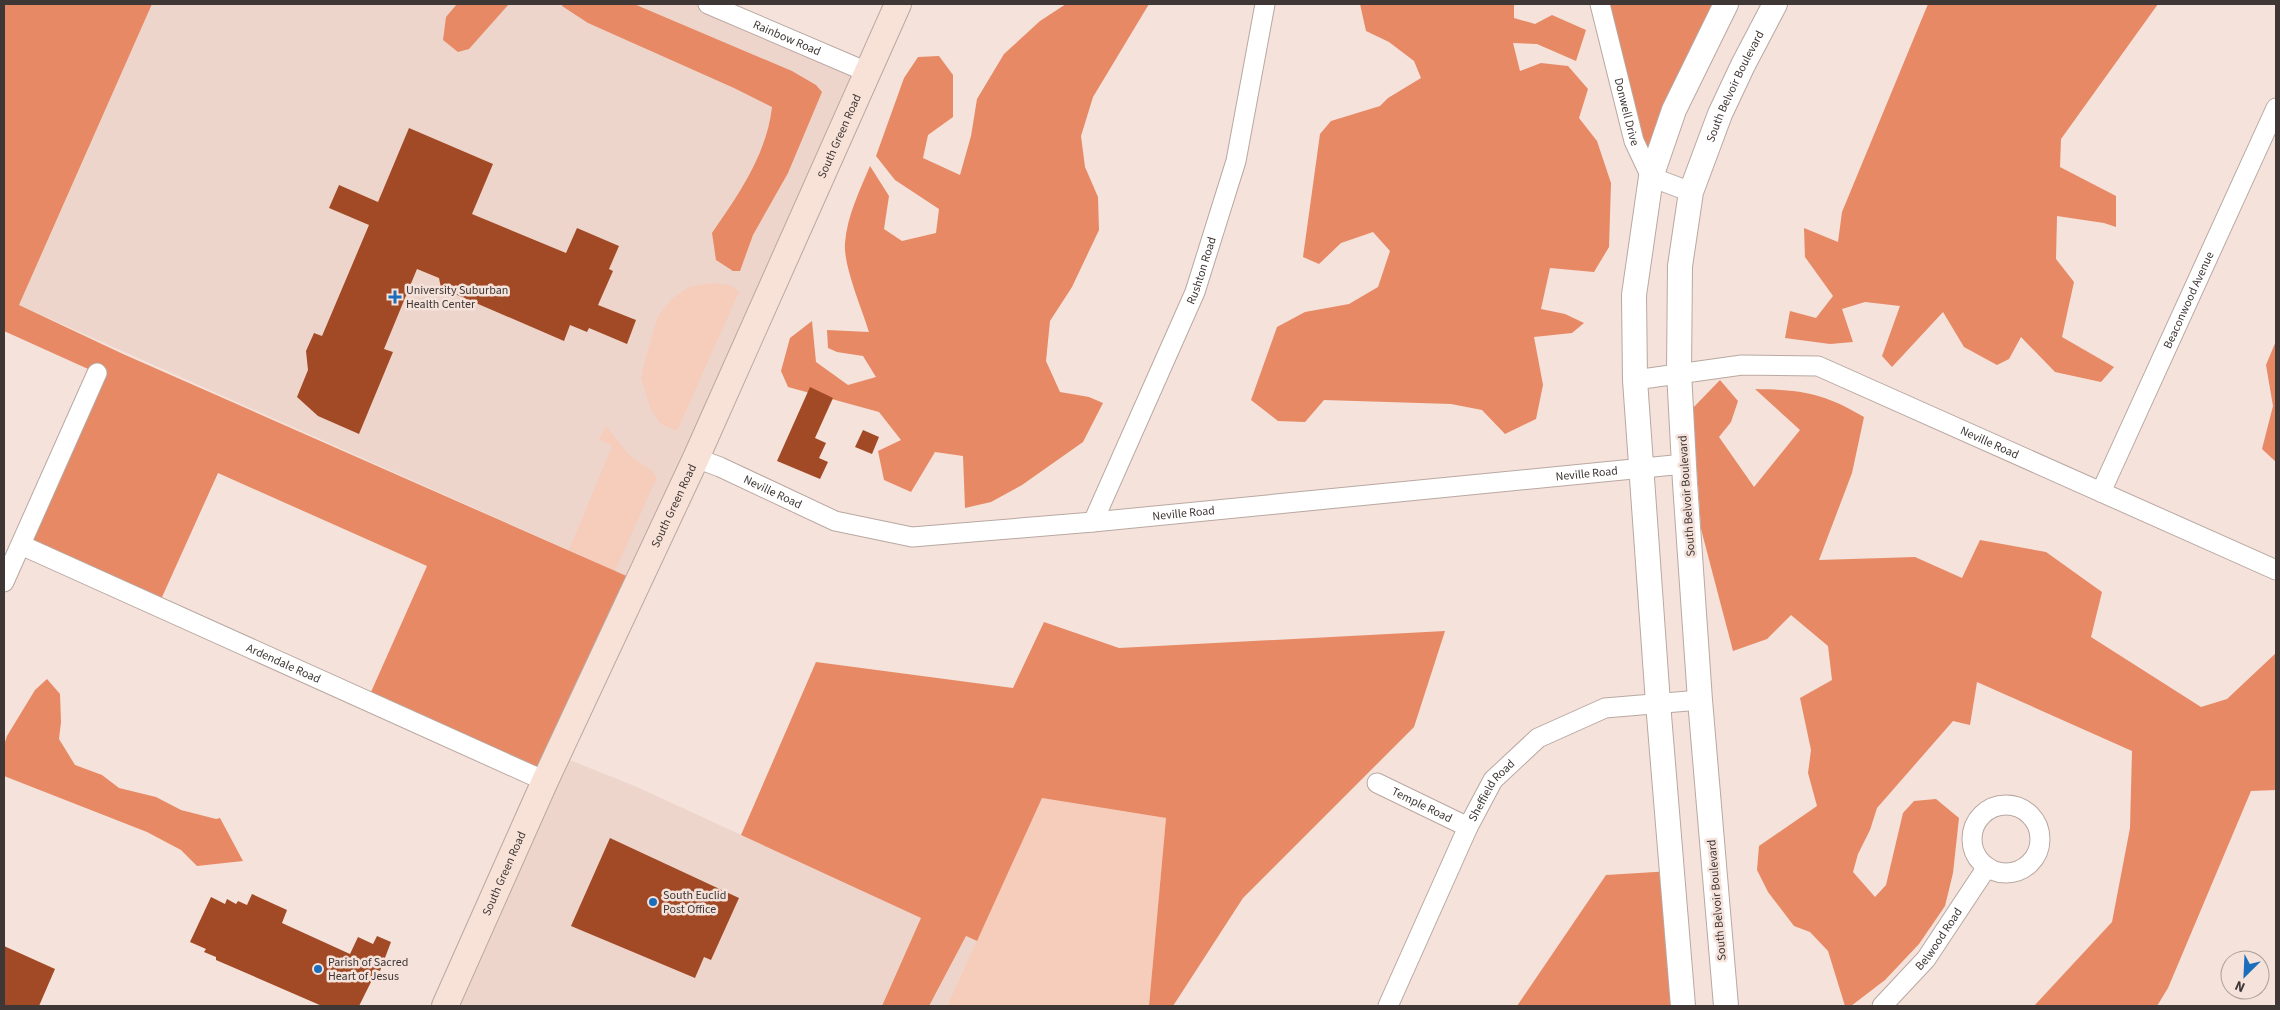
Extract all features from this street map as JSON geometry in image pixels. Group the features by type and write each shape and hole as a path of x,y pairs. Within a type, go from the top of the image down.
{"main road":[{"name":"South Green Road","path":"445,1006 545,781 696,458 898,4"}],"street":[{"name":"Rainbow Road","path":"708,4 867,72"},
{"name":"Rushton Road","path":"1093,522 1195,292 1236,161 1265,4"},
{"name":"Donwell Drive","path":"1600,4 1634,141 1651,177"},
{"path":"1683,1006 1658,703 1635,380 1634,295 1651,177 1674,110 1726,4"},
{"name":"South Belvoir Boulevard","path":"1726,1006 1700,700 1684,464 1679,372 1680,266 1691,192 1720,114 1742,65 1775,4"},
{"name":"Beaconwood Avenue","path":"2101,492 2276,108"},
{"path":"1651,177 1691,192"},
{"name":"Neville Road","path":"1635,380 1742,364 1818,366 2276,570"},
{"path":"4,582 97,373"},
{"name":"Neville Road","path":"696,458 720,467 835,521 912,537 1093,522 1684,464"},
{"name":"Ardendale Road","path":"21,545 545,781"},
{"name":"Sheffield Road","path":"1388,1006 1468,827 1493,780 1538,738 1605,708 1700,700"},
{"name":"Temple Road","path":"1377,784 1468,827"},
{"name":"Belwood Road","path":"1882,1006 1926,959 1987,867"}],"shaded area":[{"path":"4,4 152,4 19,305 123,354 638,581 545,781 367,701 427,566 218,473 158,606 21,545 97,373 4,331"},
{"name":"University Suburban Health Center","path":"152,4 708,4 867,72 638,581 19,305"},
{"path":"457,4 509,4 469,49 458,52 443,40 446,17"},
{"path":"563,4 634,4 792,71 816,85 822,92 788,173 753,235 740,271 733,271 716,260 712,233 732,204 758,158 769,124 772,107 734,88 588,23 562,6"},
{"path":"1066,4 1149,4 1093,97 1081,136 1085,167 1098,197 1099,230 1072,287 1050,321 1046,361 1060,392 1089,397 1103,403 1083,442 1022,485 991,502 965,508 963,456 935,452 911,492 884,480 878,451 901,440 879,412 788,387 781,371 790,338 812,321 816,362 848,385 876,377 863,356 837,352 828,348 827,330 869,332 850,275 845,243 851,213 870,166 889,196 884,229 902,241 936,233 939,209 895,180 876,156 904,78 918,57 939,56 953,75 953,117 928,135 923,158 960,175 971,136 977,99 1004,54 1040,21"},
{"path":"1360,4 1514,4 1514,18 1535,24 1552,15 1586,30 1576,61 1537,44 1513,43 1520,71 1541,63 1568,66 1588,89 1579,118 1597,141 1611,183 1609,247 1594,272 1550,268 1541,309 1565,314 1584,323 1572,333 1534,337 1543,385 1536,419 1505,434 1482,410 1451,404 1324,400 1305,422 1278,421 1251,400 1277,327 1305,312 1349,304 1378,287 1390,251 1373,232 1341,243 1319,264 1303,257 1320,134 1331,121 1380,106 1388,98 1421,78 1414,61 1389,42 1366,31"},
{"path":"1600,4 1726,4 1651,177"},
{"path":"1928,4 2158,4 2061,139 2060,167 2116,196 2116,227 2104,223 2057,216 2056,259 2074,282 2062,337 2114,367 2101,382 2055,372 2021,337 2009,359 1997,365 1964,347 1943,312 1892,367 1882,356 1900,306 1865,302 1842,309 1853,342 1830,344 1785,338 1790,311 1816,318 1833,296 1805,257 1804,228 1838,242 1842,212"},
{"path":"713,283 730,285 739,292 677,431 661,424 651,410 641,378 646,356 658,316 673,298 689,287"},
{"path":"2276,341 2276,462 2262,449 2273,406 2266,365"},
{"path":"1720,380 1738,401 1731,422 1719,437 1754,487 1800,430 1755,389 1787,390 1812,394 1850,409 1864,417 1852,473 1819,560 1915,557 1962,578 1980,540 2046,552 2102,592 2091,637 2201,707 2227,699 2276,653 2276,790 2251,791 2168,988 2157,1006 2034,1006 2112,922 2130,828 2132,751 1977,682 1970,725 1953,721 1877,808 1870,830 1858,854 1853,872 1875,897 1886,885 1903,813 1914,801 1936,799 1959,818 1953,873 1945,906 1919,944 1885,980 1851,1006 1845,1006 1828,951 1810,932 1794,926 1768,892 1757,870 1759,846 1817,806 1808,773 1811,750 1800,698 1832,680 1828,646 1791,615 1767,639 1733,651 1701,529 1695,441 1690,411"},
{"path":"606,426 629,455 651,470 657,477 615,571 569,550 612,446 599,439"},
{"path":"1044,622 1119,648 1445,631 1414,727 1243,898 1173,1006 1149,1006 1166,818 1042,798 977,941 966,936 929,1006 882,1006 921,918 741,835 816,662 1013,688"},
{"path":"47,679 60,694 61,722 59,739 75,765 102,775 119,788 156,797 181,810 216,819 220,818 243,861 197,866 181,850 147,832 4,776 4,745 7,736 35,690"},
{"path":"557,755 637,787 921,918 977,941 947,1006 445,1006"},
{"path":"1042,798 1166,818 1149,1006 947,1006"},
{"path":"1672,871 1683,1006 1517,1006 1606,875"}],"building":[{"path":"409,128 493,164 472,214 566,253 577,228 619,246 609,269 613,271 598,305 636,320 627,344 589,328 587,332 570,325 564,341 441,288 439,278 417,269 384,349 393,352 359,434 318,416 297,397 308,370 306,351 314,333 322,336 369,225 329,208 339,185 378,202"},
{"path":"810,387 833,398 815,438 826,443 819,458 828,462 820,479 777,461"},
{"path":"863,430 879,437 872,454 855,447"},
{"path":"610,838 739,898 711,960 704,957 695,978 571,926"},
{"path":"252,894 287,910 282,923 350,954 358,937 373,944 377,936 391,942 380,971 377,970 359,1006 322,1006 216,960 216,957 204,952 206,949 190,942 211,897 225,904 227,899 236,904 238,901 247,905"},
{"path":"4,946 55,969 39,1006 4,1006"}],"place":[{"name":"University Suburban Health Center","path":"395,297"},
{"name":"South Euclid Post Office","path":"653,902"},
{"name":"Parish of Sacred Heart of Jesus","path":"318,969"}]}
